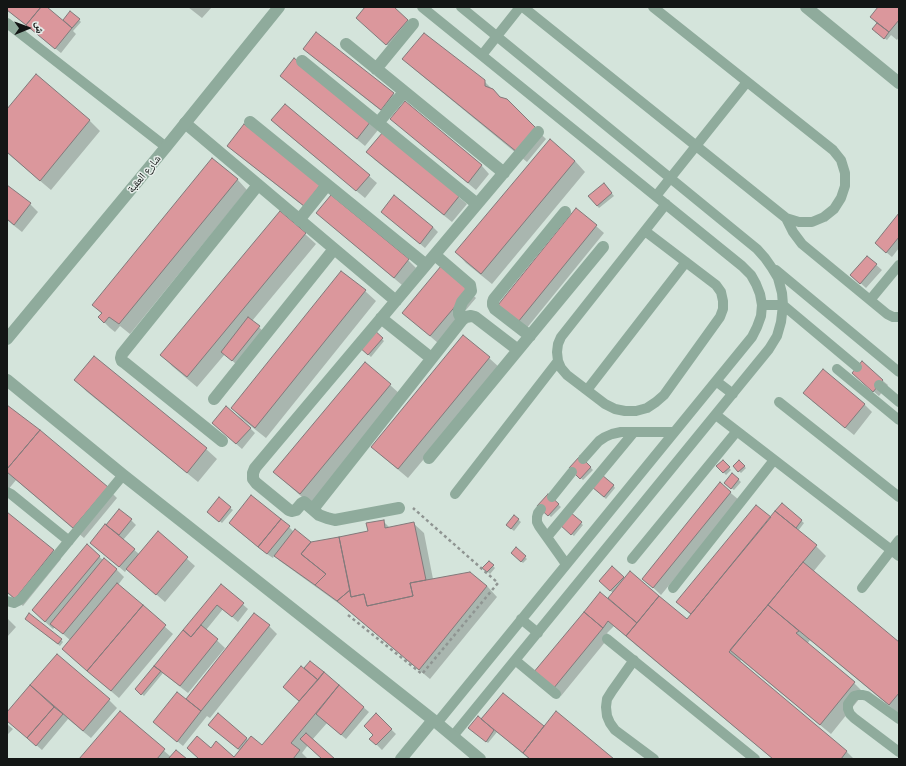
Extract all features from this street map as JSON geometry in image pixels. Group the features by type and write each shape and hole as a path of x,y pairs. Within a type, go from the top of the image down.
{"street":[{"name":"شارع العقبة","path":"7,339 166,148 279,7"},
{"path":"806,7 899,83"},
{"path":"376,69 413,24"},
{"path":"346,44 504,173"},
{"path":"302,61 477,204"},
{"path":"378,123 404,92"},
{"path":"250,122 426,265"},
{"path":"185,123 396,301"},
{"path":"399,508 335,520 319,515 304,502 296,510 290,511 256,483 253,479 253,473 255,468 538,132"},
{"path":"222,440 122,361 122,354 258,185"},
{"path":"299,220 327,185"},
{"path":"530,336 495,309 493,302 565,212"},
{"path":"429,458 604,247"},
{"path":"214,400 334,250"},
{"path":"435,255 470,285 471,291 462,302 458,310 462,320"},
{"path":"313,509 462,320 470,316 475,317 518,350"},
{"path":"381,318 431,358"},
{"path":"7,380 123,475 480,759"},
{"path":"401,759 435,722"}],"lane":[{"path":"422,7 742,266 751,275 756,284 762,305 761,316 752,337 435,722"},
{"path":"453,736 769,349 777,336 781,322 783,305 782,293 778,278 765,258 757,249 461,7"},
{"path":"482,55 521,7 786,218 799,222 812,222 824,217 834,209 842,198 845,186 845,173 841,160 833,150 653,7"},
{"path":"7,23 166,148"},
{"path":"656,196 747,82"},
{"path":"644,232 716,285 721,292 723,309 720,317 664,395 647,408 636,411 625,411 615,409 605,404 567,375 561,368 558,361 558,344 561,337 666,204"},
{"path":"786,218 793,232 802,244 887,314 893,317 899,317"},
{"path":"587,390 686,262"},
{"path":"870,300 899,264"},
{"path":"772,268 899,372"},
{"path":"762,305 783,305 857,367"},
{"path":"455,494 558,361"},
{"path":"837,369 899,420"},
{"path":"716,381 733,394"},
{"path":"879,385 899,402"},
{"path":"778,402 899,497"},
{"path":"716,415 895,553"},
{"path":"632,559 737,431"},
{"path":"583,459 593,446 605,437 612,434 621,432 674,432"},
{"path":"547,537 634,432"},
{"path":"673,588 774,460"},
{"path":"552,496 572,472"},
{"path":"7,601 14,603 21,599 123,475"},
{"path":"7,492 9,492 69,541"},
{"path":"541,509 538,513 537,522 566,564"},
{"path":"862,588 895,553 899,540"},
{"path":"521,619 538,633"},
{"path":"607,639 755,759"},
{"path":"515,660 556,694"},
{"path":"634,660 607,699 607,716 615,730 654,759"},
{"path":"899,719 867,696 854,696 848,704 850,714 854,718 899,752"}],"path":[{"path":"348,615 422,674 498,583 409,505 399,508"}],"shaded area":[{"path":"7,7 899,7 899,759 7,759"}],"building":[{"path":"7,7 41,7 26,25 7,10"},
{"path":"41,7 47,7 72,28 55,49 26,25"},
{"path":"365,7 394,7 408,20 386,45 356,18"},
{"path":"878,7 899,7 899,20 889,32 870,17"},
{"path":"70,11 80,19 72,28 63,20"},
{"path":"877,23 889,32 884,39 872,29"},
{"path":"316,32 394,93 381,110 303,49"},
{"path":"424,33 485,80 485,86 493,89 500,97 507,99 536,128 517,152 402,59"},
{"path":"294,58 371,121 357,139 280,76"},
{"path":"36,74 90,120 40,181 7,152 7,109"},
{"path":"405,101 482,165 468,183 390,119"},
{"path":"285,104 370,175 356,191 271,120"},
{"path":"244,124 321,184 304,206 227,146"},
{"path":"383,132 460,195 444,215 366,152"},
{"path":"550,139 575,161 481,274 455,252"},
{"path":"212,158 238,179 119,324 109,317 104,323 98,317 102,313 92,305"},
{"path":"604,183 612,193 597,206 588,196"},
{"path":"7,185 31,203 14,225 7,219"},
{"path":"331,195 409,259 394,278 316,213"},
{"path":"394,195 433,227 420,244 381,212"},
{"path":"576,208 597,225 518,322 498,305"},
{"path":"280,211 306,233 187,377 160,355"},
{"path":"899,213 899,237 886,253 875,243"},
{"path":"867,256 877,264 860,284 850,275"},
{"path":"441,266 469,290 430,336 402,313"},
{"path":"341,271 366,290 255,428 231,408"},
{"path":"248,317 260,326 232,361 221,352"},
{"path":"373,329 383,338 368,355 358,346"},
{"path":"463,335 490,357 398,469 371,447"},
{"path":"94,356 207,448 187,473 74,380"},
{"path":"862,361 883,380 873,392 852,373"},
{"path":"365,362 391,384 300,494 273,472"},
{"path":"823,369 865,404 845,428 803,393"},
{"path":"7,405 40,430 7,469"},
{"path":"226,406 251,428 236,444 212,423"},
{"path":"40,430 108,487 73,528 7,472 7,469"},
{"path":"580,456 591,467 580,479 569,468"},
{"path":"723,460 730,467 723,473 716,466"},
{"path":"739,460 745,466 738,472 733,466"},
{"path":"732,473 739,479 731,489 724,483"},
{"path":"602,475 614,485 604,497 592,487"},
{"path":"720,482 731,492 653,588 642,579"},
{"path":"548,494 559,504 548,516 537,506"},
{"path":"251,495 281,519 258,547 229,523"},
{"path":"219,497 231,507 219,522 207,512"},
{"path":"782,503 802,520 796,528 775,511"},
{"path":"756,505 771,517 691,614 676,602"},
{"path":"119,509 132,519 119,535 106,525"},
{"path":"775,511 817,545 729,652 847,751 841,759 773,759 626,636 659,596 687,619"},
{"path":"7,512 54,550 15,599 7,592"},
{"path":"570,512 582,522 571,535 559,524"},
{"path":"514,515 519,519 511,529 506,525"},
{"path":"281,519 290,526 267,554 258,547"},
{"path":"384,520 385,528 414,522 426,580 410,583 413,596 367,606 364,594 351,597 339,537 368,531 366,523"},
{"path":"105,524 135,549 119,567 90,543"},
{"path":"295,529 311,542 301,554 326,574 315,585 274,556"},
{"path":"158,531 188,557 156,595 126,569"},
{"path":"339,537 350,590 337,601 315,585 326,574 301,554 311,542"},
{"path":"87,544 100,556 45,622 32,610"},
{"path":"516,547 526,556 521,562 511,553"},
{"path":"104,558 117,569 63,634 50,624"},
{"path":"489,561 494,565 487,572 482,568"},
{"path":"803,562 899,642 899,693 889,705 768,605"},
{"path":"612,566 624,577 610,591 599,581"},
{"path":"630,571 659,596 637,623 608,598"},
{"path":"470,572 487,586 419,670 337,601 350,590 351,597 364,594 367,606 413,596 410,583"},
{"path":"117,583 143,605 87,671 62,649"},
{"path":"221,584 244,603 232,617 217,605 191,637 183,630"},
{"path":"600,592 637,623 626,636 608,621 603,628 584,612"},
{"path":"143,605 166,625 111,691 87,671"},
{"path":"768,605 799,631 796,633 855,682 820,725 730,650"},
{"path":"584,612 603,628 553,689 533,673"},
{"path":"29,613 62,639 58,644 25,619"},
{"path":"254,613 270,625 201,711 186,699"},
{"path":"201,625 218,639 180,686 154,666 183,630 191,637"},
{"path":"57,654 110,699 83,731 30,685"},
{"path":"310,661 324,672 318,680 304,668"},
{"path":"154,666 161,671 141,695 135,689"},
{"path":"301,666 318,680 299,701 283,687"},
{"path":"324,672 339,685 291,743 300,750 293,759 199,759 187,748 197,736 211,748 216,741 234,757 251,736 262,745"},
{"path":"30,685 54,707 27,738 7,721 7,712"},
{"path":"339,685 364,707 341,735 316,714"},
{"path":"177,692 201,711 177,742 153,722"},
{"path":"503,693 544,726 523,753 481,719"},
{"path":"54,707 63,714 36,746 27,738"},
{"path":"120,711 165,749 157,759 79,759"},
{"path":"556,711 614,759 530,759 523,753"},
{"path":"218,713 247,738 238,749 208,725"},
{"path":"376,713 392,729 376,745 369,739 373,735 364,726"},
{"path":"478,716 494,730 486,742 468,728"},
{"path":"306,733 335,759 322,759 300,739"},
{"path":"176,750 187,759 168,759"}]}
